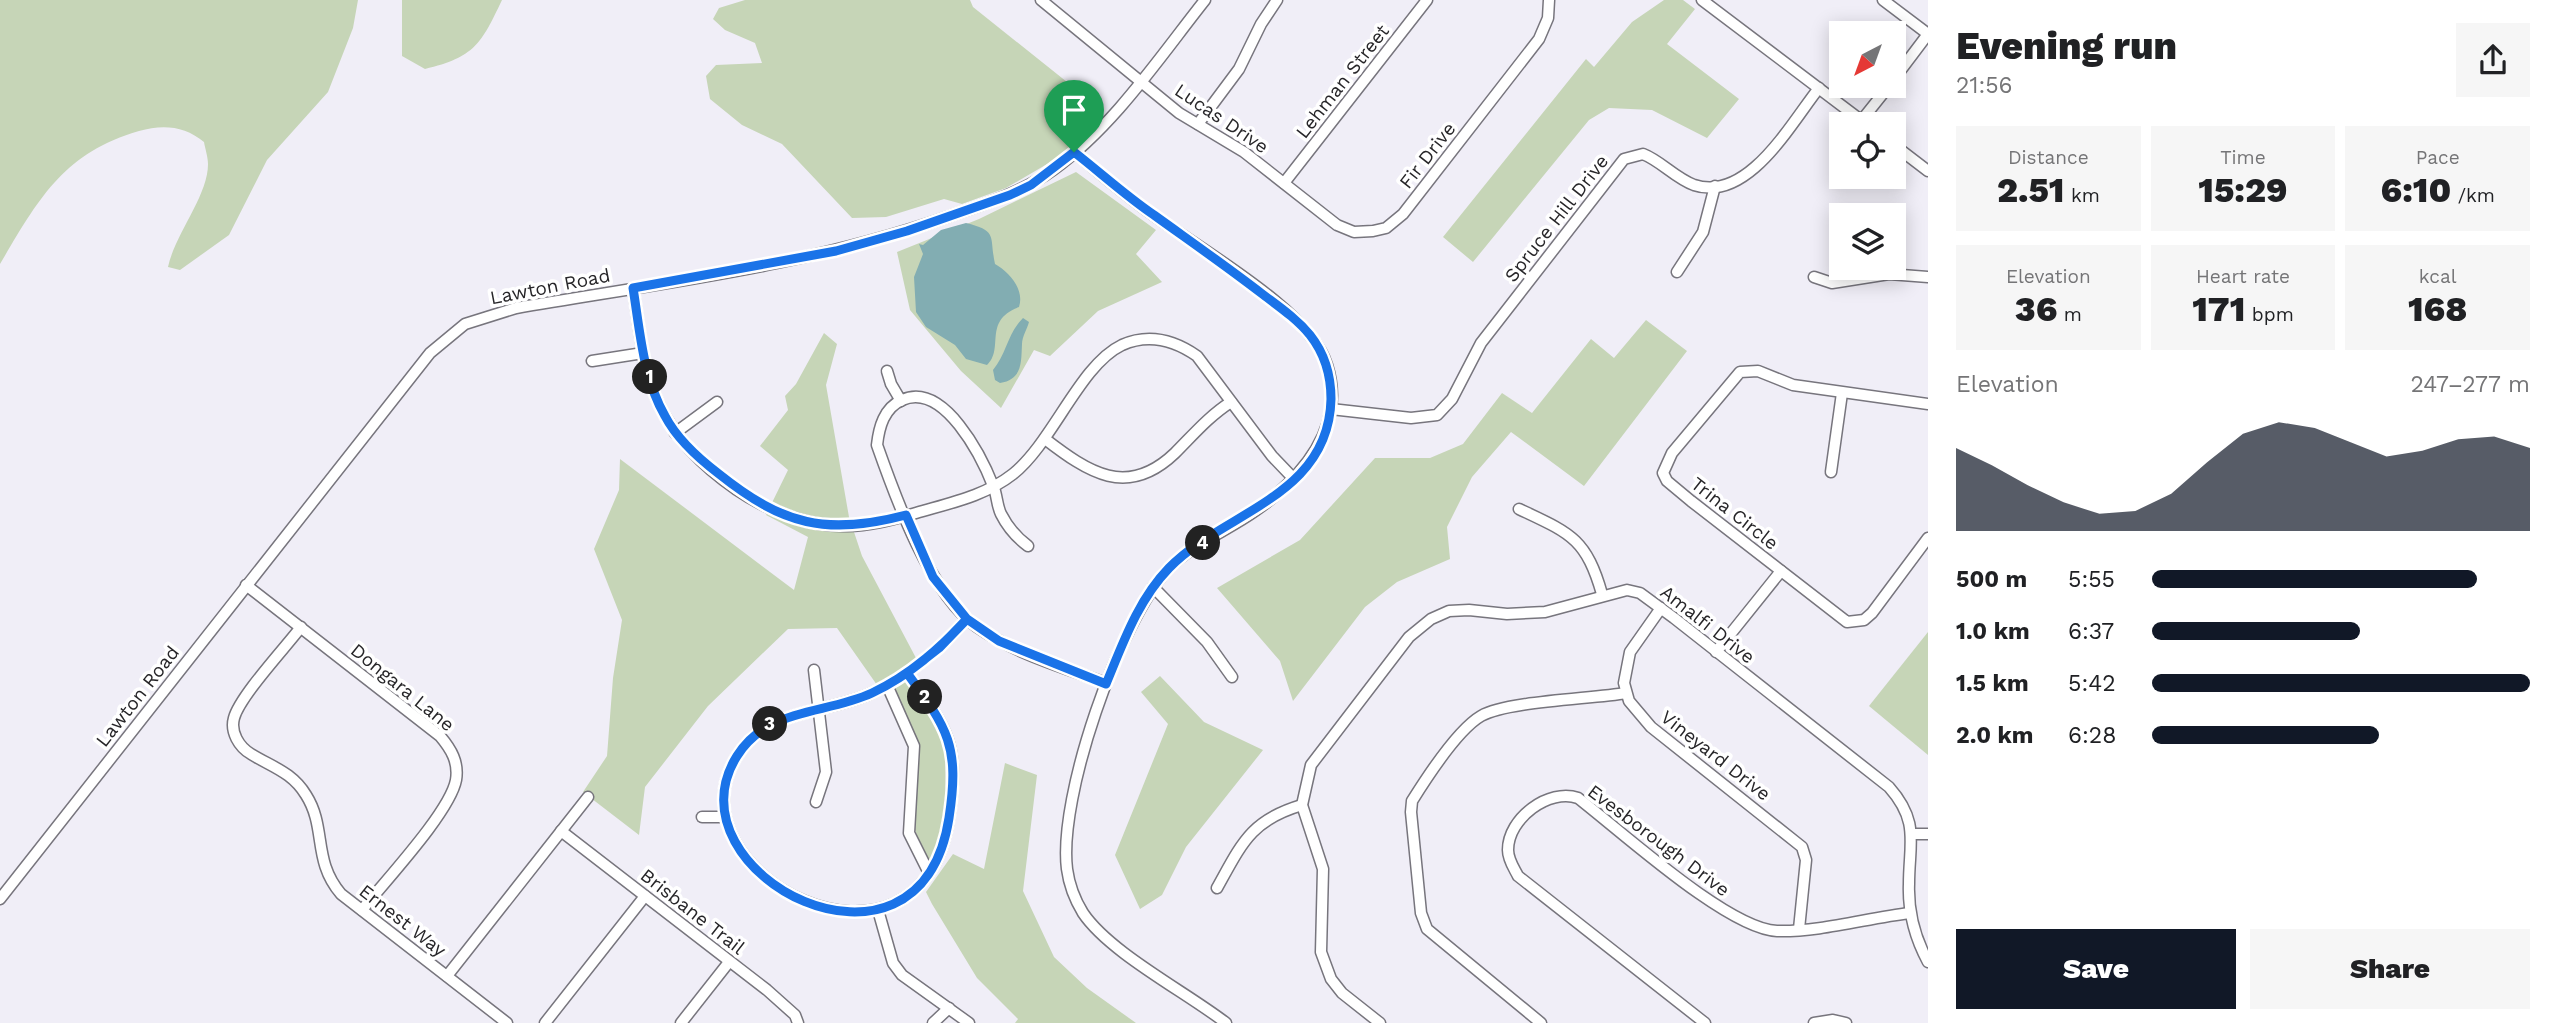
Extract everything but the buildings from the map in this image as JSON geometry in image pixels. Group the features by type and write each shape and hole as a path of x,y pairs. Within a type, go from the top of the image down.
{"street":[{"name":"Lucas Drive","path":"1041,0 1198,124 1244,152 1284,183"},
{"name":"Lawton Road","path":"0,900 430,353 451,333 490,314 765,266 870,243 1010,195 1040,180 1074,152 1141,81 1205,0"},
{"path":"1198,124 1239,69 1261,24 1277,0"},
{"name":"Lehman Street","path":"1284,183 1427,0"},
{"name":"Fir Drive","path":"1284,183 1348,230 1373,231 1391,225 1539,39 1548,18 1549,0"},
{"path":"1702,0 1850,112"},
{"path":"1882,0 1928,34 1906,63"},
{"path":"1677,272 1703,232 1715,186 1751,173 1818,88"},
{"path":"1074,152 1151,214 1269,299 1309,334 1328,366 1331,410 1319,447 1294,479 1256,510 1184,555 1153,587 1130,627 1106,684 1074,796 1067,868 1081,909 1102,934 1226,1023"},
{"name":"Spruce Hill Drive","path":"1331,410 1411,418 1428,418 1442,411 1481,342 1627,157 1643,154 1693,184 1715,186"},
{"path":"1906,154 1928,171"},
{"path":"1814,277 1832,283 1889,274 1928,277"},
{"path":"633,288 643,353 656,398 675,433 710,468 747,496 800,521 849,527 972,497 994,487 1028,461 1096,368 1111,352 1139,340 1159,339 1183,346 1207,367 1272,456 1294,479"},
{"path":"592,361 643,353"},
{"path":"887,371 901,401"},
{"name":"Trina Circle","path":"1928,404 1793,385 1758,371 1740,372 1664,466 1667,481 1830,610 1854,624 1872,613 1928,538"},
{"path":"1831,472 1842,393"},
{"path":"1028,546 1014,535 1001,513 994,487 950,413 929,400 901,401 884,417 877,445 933,577 967,619 999,641 1106,684"},
{"path":"675,433 717,402"},
{"path":"1045,439 1093,473 1112,478 1130,477 1157,468 1214,413 1231,402"},
{"path":"1519,509 1574,537 1587,551 1602,594"},
{"path":"1716,652 1781,571"},
{"name":"Dongara Lane","path":"246,585 440,736 453,755 456,778 446,804 362,911"},
{"path":"1153,587 1207,642 1232,677"},
{"name":"Amalfi Drive","path":"1302,805 1306,781 1321,749 1421,625 1449,611 1525,614 1602,594 1627,590 1640,593 1889,787 1906,809 1913,834 1909,879 1910,913 1928,962"},
{"path":"1541,1023 1427,929 1420,901 1410,812 1412,801 1466,728 1480,717 1512,708 1626,693 1625,667 1630,652 1661,608"},
{"path":"907,673 947,731 954,765 945,842 929,873 907,894 878,909 841,914 817,909 797,899 750,863 733,840 725,817 729,773 747,741 775,721 861,698 887,685 939,648 967,619"},
{"name":"Ernest Way","path":"301,627 238,708 233,728 244,749 277,766 305,792 317,823 325,869 341,894 508,1023"},
{"path":"814,670 826,772 816,802"},
{"path":"887,685 914,746 909,833 929,873"},
{"name":"Vineyard Drive","path":"1626,693 1635,711 1651,727 1802,847 1806,860 1799,929"},
{"name":"Evesborough Drive","path":"1705,1023 1518,876 1510,860 1510,841 1534,807 1558,795 1578,798 1730,915 1761,929 1799,929 1910,913"},
{"path":"447,976 588,797"},
{"path":"1217,888 1248,834 1281,811 1302,805 1323,869 1320,935 1325,968 1342,993 1380,1023"},
{"path":"702,817 725,817"},
{"name":"Brisbane Trail","path":"561,831 783,1004 798,1023"},
{"path":"1913,834 1928,834"},
{"path":"545,1023 645,896"},
{"path":"878,909 893,964 902,975 969,1023"},
{"path":"681,1023 729,962"},
{"path":"933,1023 949,1008"},
{"path":"1814,1023 1833,1020 1846,1023"}],"green space":[{"path":"0,0 358,0 353,28 328,92 267,160 229,235 180,270 168,267 177,241 203,189 208,161 204,142 189,133 165,127 139,131 113,140 72,166 55,182 27,219 0,264"},
{"path":"402,0 502,0 482,38 474,46 455,59 425,69 402,56"},
{"path":"745,0 970,0 973,7 1077,90 1055,116 1080,138 1054,160 1006,188 962,204 944,199 886,217 852,218 782,144 742,125 710,99 706,76 716,65 762,63 755,43 725,30 713,19 719,8"},
{"path":"1664,0 1683,0 1695,9 1667,44 1739,99 1707,138 1652,110 1609,108 1589,120 1473,262 1443,237 1586,59 1594,67 1632,22"},
{"path":"1076,172 1156,230 1136,254 1162,282 1098,311 1050,356 1034,350 1001,408 961,371 910,310 897,252 979,219"},
{"path":"1646,320 1687,351 1584,486 1511,432 1472,477 1447,527 1450,559 1397,582 1365,607 1293,701 1280,661 1217,588 1300,540 1375,458 1430,458 1463,444 1502,393 1532,413 1591,339 1614,358"},
{"path":"824,333 837,344 826,385 849,517 862,556 916,658 901,669 945,736 946,821 936,853 926,862 913,824 920,751 897,693 886,678 877,685 837,628 788,629 708,706 645,787 639,835 583,792 607,756 613,678 622,620 594,549 619,490 620,459 794,590 808,537 766,515 788,470 760,446 788,410 785,396 796,384"},
{"path":"1928,632 1928,755 1869,706"},
{"path":"1160,676 1204,722 1263,750 1186,847 1162,895 1140,909 1115,855 1168,724 1141,692"},
{"path":"1005,763 1037,775 1023,891 1054,957 1087,988 1136,1023 1015,1023 1018,1019 977,978 932,904 926,892 953,854 984,869"}],"water":[{"path":"966,223 988,232 995,264 1010,276 1020,294 1019,307 1008,313 997,327 994,351 987,365 966,359 955,345 926,327 916,312 914,277 923,254 919,244 923,245 941,230"},
{"path":"1023,318 1029,322 1022,341 1019,369 1013,378 1000,383 995,380 993,370"}],"route":[{"path":"1074,152 1055,169 1010,195 870,243 765,266 633,288 644,357 656,398 681,440 710,468 747,496 771,510 800,521 849,527 906,515 933,577 967,619 939,648 925,660 907,673 938,715 952,747 954,765 950,808 941,854 922,881 893,903 878,909 841,914 817,909 797,899 750,863 733,840 725,817 725,794 735,758 747,741 775,721 861,698 887,685 925,660 967,619 999,641 1106,684 1130,627 1148,594 1170,568 1184,555 1256,510 1294,479 1325,435 1331,410 1328,366 1309,334 1288,314 1220,261 1151,214 1074,152"}]}
